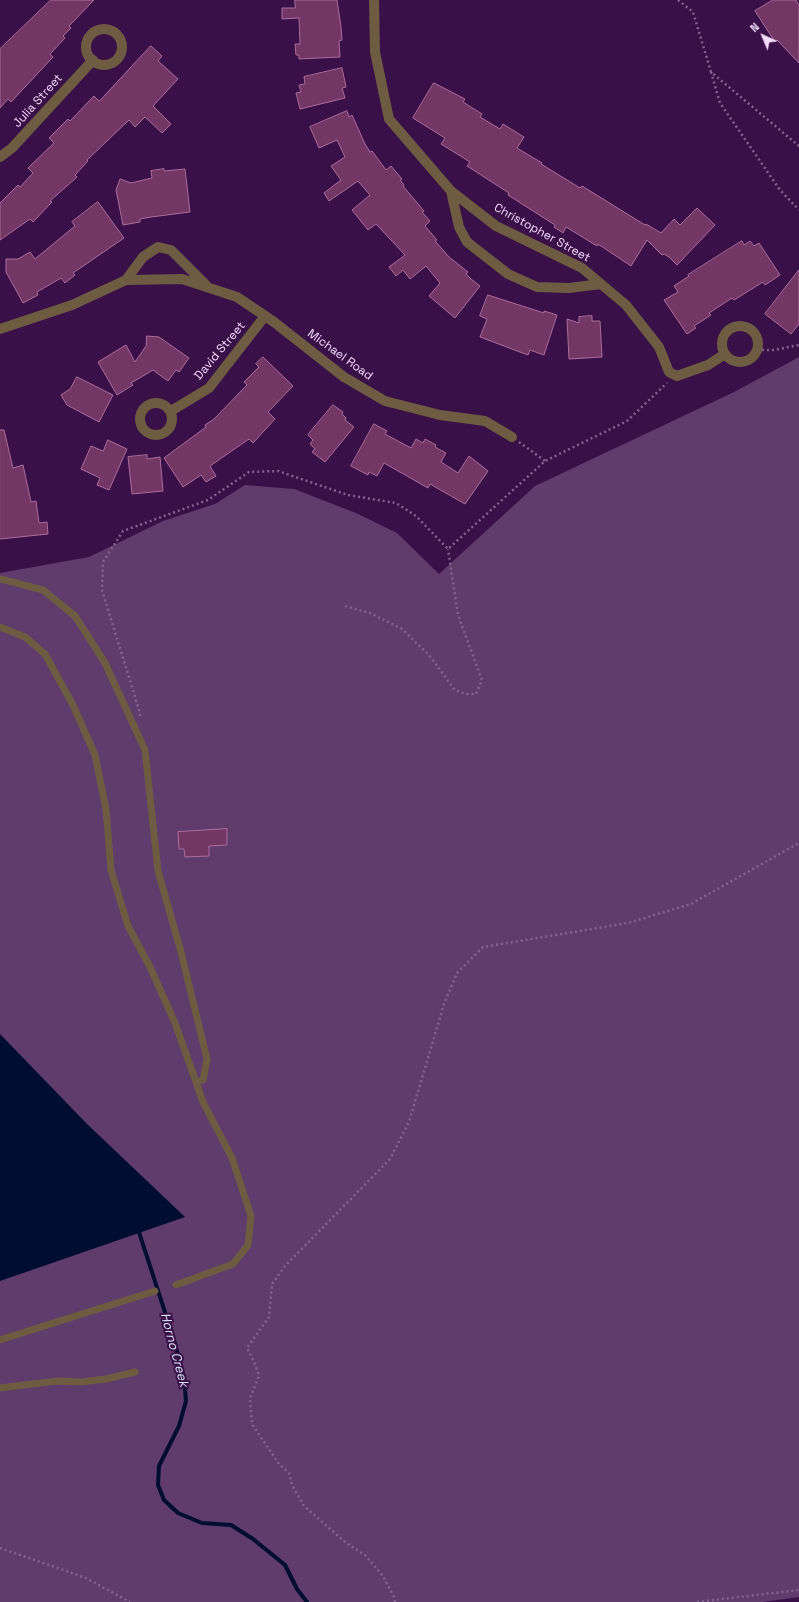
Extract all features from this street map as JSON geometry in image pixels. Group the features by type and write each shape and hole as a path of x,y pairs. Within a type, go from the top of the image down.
{"street":[{"name":"Christopher Street","path":"374,0 375,52 389,119 451,191 496,226 582,268 626,305 660,346 668,372 674,375"},
{"name":"Julia Street","path":"0,157 12,148 92,60"},
{"name":"Christopher Street","path":"451,191 459,227 467,242 508,274 537,287 569,288 601,284"},
{"name":"Michael Road","path":"126,280 143,257 158,247 171,250 207,287"},
{"name":"Michael Road","path":"0,329 72,306 126,280 182,279 237,297 266,316 344,377 384,402 440,415 485,421 512,437"},
{"name":"David Street","path":"171,411 208,388 266,316"},
{"path":"737,326 749,328 754,332 758,344 756,350 750,358 739,362 729,358 725,354 722,342 723,336 732,328 737,326"},
{"path":"674,375 677,376 708,365 725,354"}],"lane":[{"path":"0,579 43,590 75,616 105,663 145,750 158,871 181,952 207,1059 203,1080 196,1082"},
{"path":"0,627 25,637 45,654 73,705 95,755 106,809 111,870 126,919 175,1023 203,1102 232,1158 251,1216 248,1245 233,1264 176,1285"},
{"path":"0,1340 155,1291"},
{"path":"0,1388 57,1381 81,1382 106,1380 136,1372"}],"path":[{"path":"678,0 693,12 720,103 780,190 799,210"},
{"path":"711,72 799,146"},
{"path":"756,350 774,350 799,345"},
{"path":"448,549 545,461 627,422 674,375"},
{"path":"512,437 545,461"},
{"path":"136,730 140,713 102,590 103,562 123,531 208,500 248,472 278,471 348,495 396,503 416,516 448,549 458,615 482,680 476,694 466,694 455,690 429,655 402,629 370,613 345,606"},
{"path":"395,1602 383,1576 366,1556 345,1542 304,1506 292,1485 288,1473 279,1464 252,1424 250,1398 259,1376 247,1348 269,1317 272,1284 285,1266 309,1243 362,1185 390,1159 409,1122 444,1004 457,973 482,947 522,939 628,923 691,904 799,843"},
{"path":"0,1548 86,1578 130,1602"},
{"path":"697,1602 799,1590"}],"shaded area":[{"path":"799,357 799,1597 762,1602 0,1602 0,573 89,557 163,521 215,504 245,485 294,489 356,513 397,533 439,574 535,486 734,392"}],"water":[{"path":"0,1034 87,1124 185,1217 0,1281"}],"building":[{"path":"51,0 94,0 69,26 71,28 63,36 65,38 50,54 53,57 11,102 8,99 0,108 0,49"},
{"path":"295,0 337,0 342,40 339,41 340,57 299,59 299,55 296,55 295,44 300,44 299,18 282,19 282,8 295,8"},
{"path":"773,0 796,0 799,5 799,63 777,40 775,42 755,11"},
{"path":"151,46 162,56 158,61 178,79 153,106 171,124 162,133 145,117 135,127 129,120 87,160 88,161 75,175 77,177 50,201 52,202 33,222 30,219 0,240 0,203 18,185 20,187 33,173 28,168 54,143 49,138 68,119 70,121 94,96 99,101"},
{"path":"342,68 346,87 342,88 345,98 300,109 296,93 301,92 299,85 305,84 304,77"},
{"path":"434,83 465,99 463,102 482,114 480,117 500,129 503,124 524,137 517,148 580,188 582,186 645,225 646,224 661,233 674,219 680,225 697,208 715,225 677,265 669,257 664,254 662,255 647,240 631,266 598,244 597,246 566,227 563,233 554,227 555,225 508,195 509,193 467,166 470,162 441,144 445,138 413,118"},
{"path":"347,111 349,117 352,115 370,152 372,151 386,170 391,166 402,179 400,180 404,185 403,186 424,211 422,212 430,221 425,226 437,240 435,241 449,257 468,272 466,274 471,279 480,286 455,318 429,296 440,283 426,266 410,279 403,270 396,276 389,267 405,255 376,224 368,230 352,210 370,195 358,181 329,201 324,193 341,180 331,166 345,157 337,140 319,148 310,127"},
{"path":"164,169 164,171 185,169 190,212 140,219 140,222 123,225 116,190 120,179 131,183 152,178 151,171"},
{"path":"98,202 124,238 73,273 75,275 65,283 61,278 37,292 38,295 23,303 6,272 6,259 18,259 30,252 35,259 75,226 72,222"},
{"path":"742,241 744,245 750,241 754,246 759,243 780,275 765,285 763,282 734,300 732,298 709,313 711,315 694,326 696,328 687,334 664,300 678,292 674,286 689,276 688,275"},
{"path":"799,270 799,324 791,334 765,314"},
{"path":"488,295 544,313 544,311 557,315 544,355 530,350 528,355 480,337 487,319 480,316"},
{"path":"592,316 592,321 600,321 602,357 569,359 567,319 579,323 579,317"},
{"path":"147,336 159,337 189,358 179,372 176,370 168,381 153,370 131,383 133,385 117,395 98,362 126,345 135,362 146,346"},
{"path":"263,357 293,386 268,412 275,419 253,443 249,439 210,466 216,476 206,482 201,475 183,487 164,458 206,427 205,425 214,419 247,385 244,382 259,367 256,364"},
{"path":"77,377 113,395 99,422 67,405 61,395 70,389"},
{"path":"333,405 343,412 342,414 346,418 345,420 354,427 325,462 312,452 315,449 310,444 313,440 308,435"},
{"path":"374,424 387,431 385,434 411,448 416,439 423,443 425,439 436,445 435,447 446,453 441,462 458,473 469,456 488,471 465,504 430,484 428,488 384,463 377,476 369,472 368,475 351,466"},
{"path":"0,430 4,430 13,468 23,465 31,502 36,501 39,523 47,522 48,534 0,539"},
{"path":"108,440 127,449 109,490 97,485 100,478 81,469 91,446 103,451"},
{"path":"147,455 147,459 160,457 163,491 132,494 128,457"},
{"path":"227,829 227,845 209,846 209,856 185,857 184,849 179,849 178,832"}],"waterway":[{"name":"Horno Creek","path":"138,1229 174,1340 184,1378 186,1401 179,1426 159,1466 158,1485 164,1500 178,1513 202,1523 231,1525 253,1539 285,1565 297,1589 307,1602"}]}
